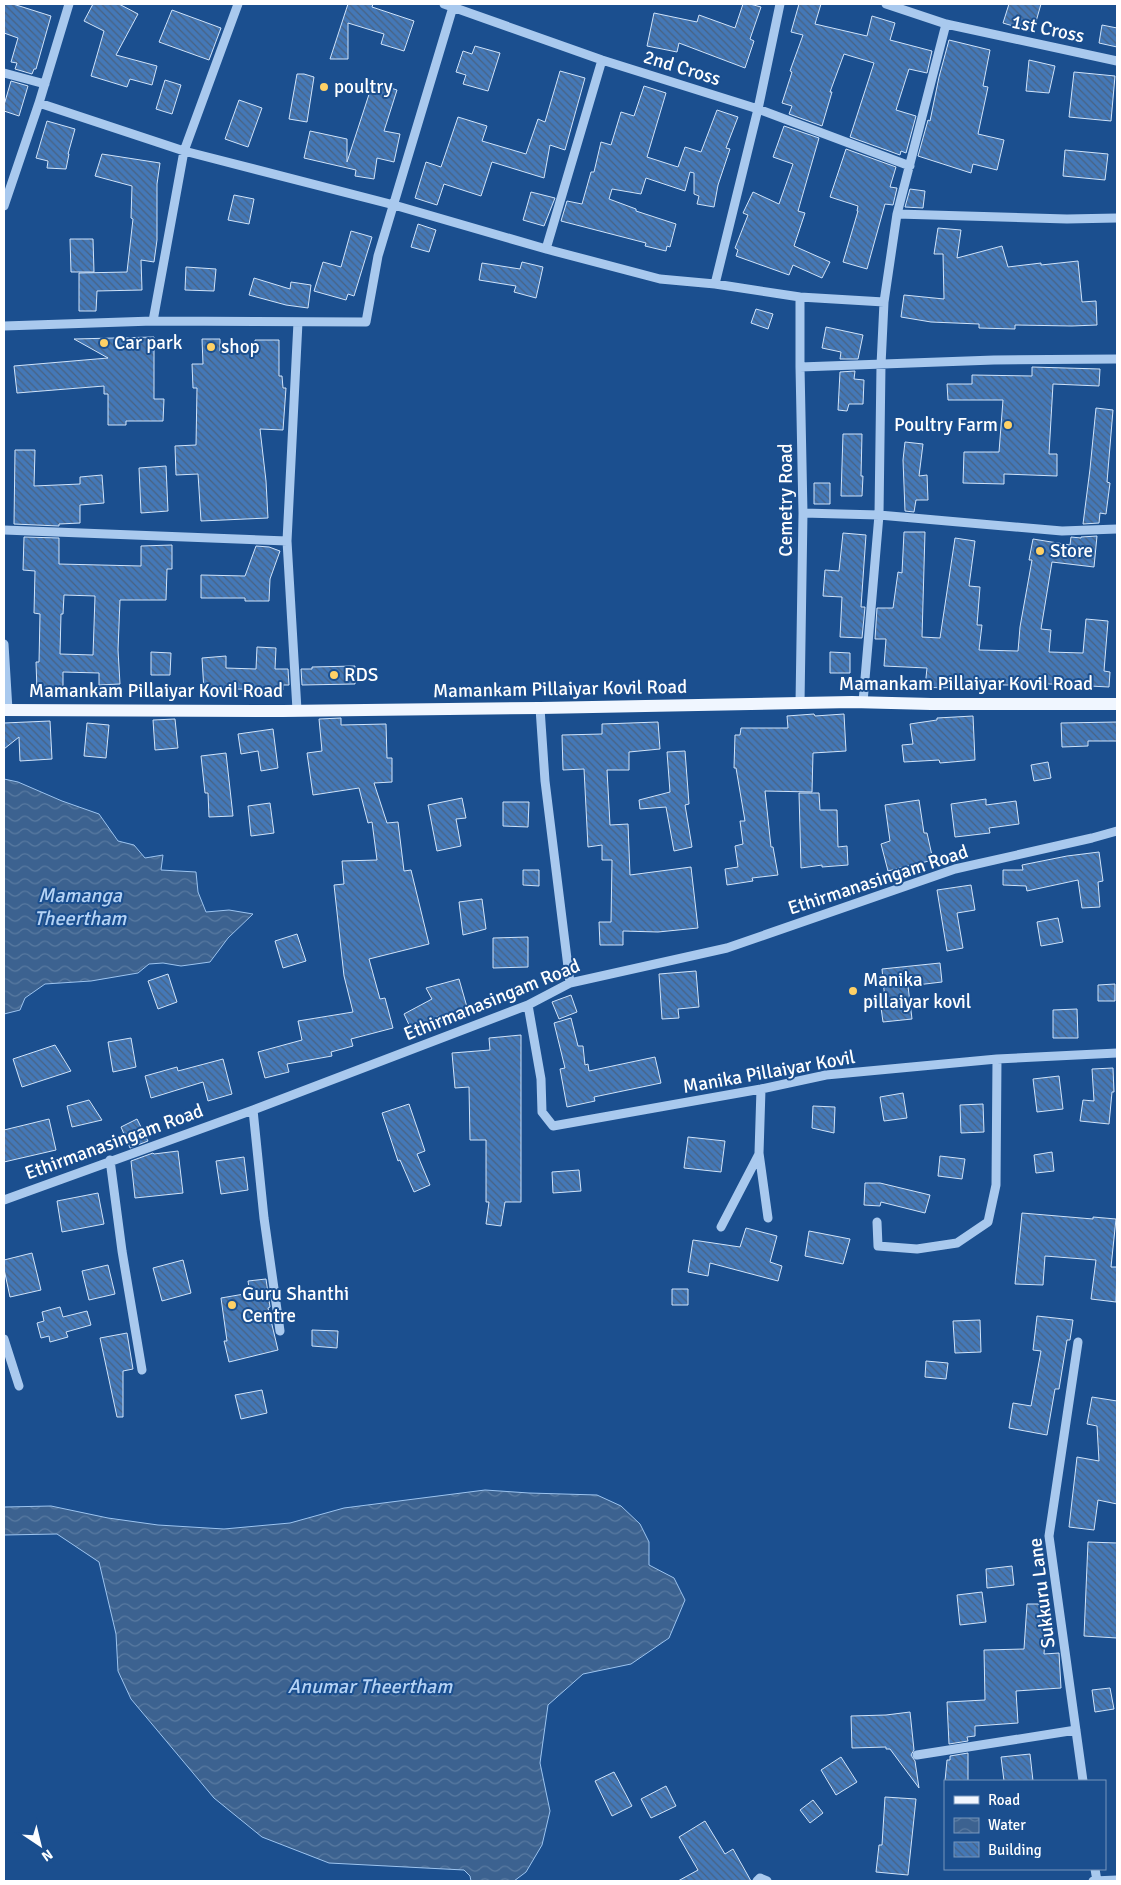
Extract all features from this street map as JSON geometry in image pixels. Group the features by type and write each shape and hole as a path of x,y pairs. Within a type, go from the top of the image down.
{"main road":[{"name":"Mamankam Pillaiyar Kovil Road","path":"6,710 540,708 800,702 1117,704"}],"street":[{"path":"4,206 39,103 69,4"},
{"path":"153,321 184,151 238,4"},
{"path":"715,284 758,109 780,4"},
{"name":"1st Cross","path":"886,4 946,24 1117,61"},
{"path":"4,326 153,321 366,322 378,256 394,205 449,5"},
{"name":"2nd Cross","path":"449,5 602,60 758,109 910,166"},
{"path":"864,702 879,515 884,302 897,214 946,24"},
{"path":"546,249 602,60"},
{"path":"4,72 45,84"},
{"path":"39,103 184,151 394,205 546,249 660,278 800,297 884,302"},
{"path":"897,214 1067,219 1117,218"},
{"name":"Cemetry Road","path":"800,297 803,513 800,702"},
{"path":"297,710 287,541 298,322"},
{"path":"800,366 882,365 994,360 1117,359"},
{"path":"803,513 879,515 1062,531 1117,529"},
{"path":"4,530 287,541"},
{"path":"4,644 6,710"},
{"path":"540,708 545,781 570,983"},
{"name":"Ethirmanasingam Road","path":"4,1200 110,1160 253,1110 528,1006 570,983 727,948 955,869 1092,838 1117,830"},
{"name":"Manika Pillaiyar Kovil","path":"528,1006 541,1079 542,1112 554,1126 826,1076 997,1058 1117,1053"},
{"path":"877,1222 878,1246 917,1249 957,1243 988,1222 996,1185 997,1058"},
{"path":"761,1089 759,1154 768,1218"},
{"path":"253,1110 264,1218 280,1331"},
{"path":"721,1227 759,1154"},
{"path":"110,1160 122,1251 142,1370"},
{"path":"4,1339 19,1386"},
{"name":"Sukkuru Lane","path":"1078,1342 1049,1536 1083,1780"},
{"path":"917,1755 1076,1730"},
{"path":"757,1881 760,1878 767,1881"},
{"path":"1095,1881 1117,1880"}],"water":[{"name":"Mamanga Theertham","path":"4,779 18,782 62,801 99,814 118,841 134,845 145,858 163,855 161,870 196,872 198,892 206,912 229,910 253,914 228,938 210,962 181,966 163,963 149,964 138,973 91,981 45,984 25,998 20,1010 4,1014"},
{"name":"Anumar Theertham","path":"485,1490 597,1495 621,1506 640,1524 649,1542 649,1565 674,1578 685,1600 669,1638 631,1664 583,1674 548,1705 540,1763 550,1811 542,1845 526,1872 514,1881 471,1881 470,1876 464,1870 329,1863 262,1837 214,1798 131,1699 118,1671 116,1634 99,1562 57,1534 4,1535 5,1507 51,1506 108,1518 158,1525 224,1529 290,1523 344,1508"}],"building":[{"path":"4,4 13,4 51,16 36,69 34,69 32,74 15,69 17,63 11,62 18,38 4,33"},
{"path":"93,4 119,4 138,14 116,55 157,66 152,85 130,79 127,87 91,76 104,31 84,21"},
{"path":"348,4 373,4 372,7 414,21 404,51 381,44 384,34 348,23 348,59 330,59"},
{"path":"743,4 761,7 750,39 754,41 745,68 679,43 677,52 647,46 654,13 697,22 699,15 735,28"},
{"path":"799,4 821,4 815,24 867,36 872,16 895,23 890,40 932,51 927,73 909,69 896,110 916,116 906,153 901,151 900,155 850,137 874,63 844,54 830,92 832,92 822,126 789,114 792,106 782,103 792,72 790,71 803,35 791,32"},
{"path":"1009,4 1041,4 1033,32 1003,23"},
{"path":"172,10 221,28 209,60 159,42"},
{"path":"1102,25 1117,28 1117,47 1099,43"},
{"path":"949,40 990,50 983,86 988,87 978,134 1004,140 997,170 973,164 971,173 918,156 928,120 930,121"},
{"path":"475,46 500,53 488,91 463,84 466,75 456,72 463,51 472,54"},
{"path":"1029,60 1055,66 1049,93 1026,91"},
{"path":"560,71 585,78 565,150 550,145 544,178 492,162 481,196 444,184 437,205 415,198 426,162 441,167 458,117 487,126 482,141 526,154 538,119 545,122"},
{"path":"1074,72 1115,76 1111,121 1069,117"},
{"path":"297,74 314,77 307,122 289,119"},
{"path":"165,80 181,85 172,114 156,109"},
{"path":"11,81 28,86 19,116 4,111"},
{"path":"373,82 397,90 384,131 400,134 394,162 377,158 374,179 355,176 356,170 304,158 310,131 347,139 347,162"},
{"path":"644,86 666,93 647,157 678,167 685,147 701,152 717,110 738,117 726,148 730,149 718,185 714,207 697,204 699,196 694,194 694,173 690,172 685,191 646,178 641,194 612,189 609,199 636,209 636,211 676,224 670,247 667,246 666,251 645,246 646,243 561,221 567,201 582,204 591,172 594,172 601,142 611,145 621,112 634,116"},
{"path":"239,100 262,108 248,147 225,139"},
{"path":"47,121 75,129 66,169 47,168 48,161 36,158"},
{"path":"784,126 819,138 798,211 805,213 794,246 830,262 822,278 793,265 789,275 736,256 738,250 735,248 748,215 743,213 753,192 779,204 793,164 773,157"},
{"path":"846,149 896,167 890,187 897,188 893,205 885,204 867,269 843,262 858,206 830,197"},
{"path":"1065,150 1108,154 1105,180 1063,176"},
{"path":"102,154 160,163 157,184 157,240 154,262 141,260 142,290 97,291 96,311 79,311 79,273 127,272 133,219 131,218 132,186 95,176"},
{"path":"910,189 925,191 923,208 905,207"},
{"path":"531,192 555,198 544,226 523,220"},
{"path":"234,195 254,199 249,224 228,220"},
{"path":"418,224 436,230 429,252 411,247"},
{"path":"938,228 961,230 957,258 1002,246 1008,267 1078,261 1082,302 1096,301 1097,325 1015,325 1015,329 979,328 979,324 931,322 901,317 904,295 944,299 943,254 934,254"},
{"path":"351,231 372,237 354,296 348,294 346,300 314,291 323,262 341,267"},
{"path":"70,239 93,239 94,272 71,272"},
{"path":"522,262 543,267 536,298 514,292 516,286 479,280 482,263 520,269"},
{"path":"186,267 216,269 214,291 185,290"},
{"path":"254,278 290,289 291,282 311,285 308,308 286,305 249,295"},
{"path":"756,309 773,314 768,329 751,323"},
{"path":"826,327 863,335 858,359 840,359 841,352 822,348"},
{"path":"154,337 154,399 164,399 163,421 126,421 126,425 108,425 108,394 104,394 104,386 17,393 14,366 108,358 74,339"},
{"path":"202,339 220,339 220,351 255,344 255,340 279,340 279,376 282,376 283,388 286,388 283,430 260,429 268,518 201,521 198,474 176,475 175,446 196,445 197,388 193,388 192,364 203,364"},
{"path":"1032,367 1100,369 1099,386 1053,384 1049,454 1057,454 1057,476 1004,474 1004,484 963,483 964,452 999,452 1003,400 948,400 947,384 972,384 972,375 1032,376"},
{"path":"855,371 854,379 864,380 863,404 849,404 847,411 838,410 840,372"},
{"path":"1096,408 1113,410 1107,482 1110,483 1106,514 1100,513 1099,523 1083,524 1090,469"},
{"path":"843,434 862,434 862,496 841,496"},
{"path":"905,442 923,444 919,476 927,475 928,500 916,500 914,512 905,511 903,460"},
{"path":"15,450 35,450 34,486 80,484 80,477 102,475 104,503 80,505 80,523 59,524 59,526 14,524"},
{"path":"166,466 168,511 141,513 139,468"},
{"path":"814,483 830,483 830,504 814,504"},
{"path":"904,532 925,532 922,637 940,638 955,538 975,541 969,586 980,587 977,625 982,625 979,650 1018,651 1020,627 1032,560 1029,560 1033,539 1070,545 1071,537 1097,536 1094,567 1052,562 1041,629 1051,630 1049,652 1083,653 1086,619 1108,621 1104,671 1110,672 1109,687 1011,682 1010,685 925,687 927,668 884,666 886,639 875,639 877,608 893,608 898,572 902,573"},
{"path":"843,533 866,535 861,607 865,607 862,638 840,637 842,597 823,596 825,570 839,571"},
{"path":"24,537 59,538 59,564 141,566 141,546 172,545 172,569 167,569 166,600 120,600 118,650 120,684 99,685 99,673 63,672 63,690 37,691 36,662 39,662 40,614 34,613 35,571 23,570","holes":["64,595 95,596 93,655 60,654 61,614 63,614"]},
{"path":"256,546 269,547 280,551 270,579 269,601 245,601 245,598 201,598 201,575 245,576"},
{"path":"257,647 276,648 275,669 288,669 289,685 283,685 283,690 236,689 204,691 202,658 226,656 226,668 256,669"},
{"path":"151,652 171,653 170,675 151,675"},
{"path":"830,652 850,653 850,673 830,673"},
{"name":"RDS","path":"355,666 355,684 302,685 301,669"},
{"path":"814,714 815,716 844,714 846,751 813,753 812,792 765,791 771,847 773,847 778,875 752,878 753,881 727,885 725,869 738,867 735,846 743,844 740,821 745,821 736,768 734,768 735,735 740,735 741,728 788,728 787,716"},
{"path":"973,716 975,760 940,763 939,760 904,762 902,745 913,744 910,724 937,720 937,718"},
{"path":"341,718 341,725 386,724 387,758 392,758 392,782 374,783 387,823 398,822 404,871 411,870 429,944 369,959 380,999 385,998 393,1028 351,1039 353,1046 331,1052 332,1056 287,1064 289,1072 265,1078 258,1052 302,1040 298,1021 353,1012 344,976 334,885 344,884 342,861 377,860 372,822 368,823 359,788 313,795 307,753 322,751 319,719"},
{"path":"175,719 178,748 155,750 153,720"},
{"path":"50,721 52,759 20,761 19,737 4,749 4,723"},
{"path":"658,722 660,749 629,752 629,770 607,770 610,825 628,824 630,875 691,867 698,928 658,932 623,931 623,945 600,945 599,922 611,922 612,860 602,860 602,845 588,847 584,769 563,770 562,735 602,734 602,724"},
{"path":"1117,722 1117,741 1088,741 1088,746 1062,747 1061,723"},
{"path":"87,723 109,725 106,758 84,756"},
{"path":"273,729 278,768 261,771 258,751 241,754 238,734"},
{"path":"685,751 689,804 685,805 692,847 674,851 666,807 640,809 639,800 670,792 667,752"},
{"path":"226,753 233,816 209,817 208,793 205,793 201,756"},
{"path":"1048,762 1051,778 1034,781 1031,765"},
{"path":"799,793 819,793 820,810 837,810 838,847 847,846 848,865 822,867 822,865 801,868"},
{"path":"462,798 466,818 456,819 461,846 437,851 428,805"},
{"path":"986,799 986,805 1016,801 1019,824 989,828 990,833 955,837 951,804"},
{"path":"919,800 924,833 927,833 933,860 888,871 881,844 890,841 885,805"},
{"path":"503,802 529,802 528,827 503,826"},
{"path":"270,803 274,833 251,836 248,806"},
{"path":"1099,852 1103,881 1098,882 1100,907 1082,908 1078,880 1027,891 1026,886 1003,885 1003,870 1023,870 1022,865"},
{"path":"523,870 539,870 539,886 523,885"},
{"path":"971,885 975,910 957,913 963,948 947,951 937,890"},
{"path":"482,899 486,929 463,935 459,902"},
{"path":"1058,918 1063,942 1041,946 1037,922"},
{"path":"297,934 306,961 283,968 275,941"},
{"path":"528,937 528,967 493,968 493,938"},
{"path":"940,963 942,982 908,986 912,1019 883,1022 880,1000 885,1000 882,969"},
{"path":"696,971 699,1007 678,1009 679,1018 662,1019 659,974"},
{"path":"168,974 177,1002 158,1009 148,981"},
{"path":"459,979 469,1014 441,1022 439,1016 412,1031 404,1014 432,999 426,988"},
{"path":"1115,984 1115,1001 1098,1001 1098,985"},
{"path":"571,995 577,1012 559,1019 552,1002"},
{"path":"1077,1009 1078,1038 1053,1038 1053,1010"},
{"path":"571,1018 578,1046 583,1046 585,1065 588,1064 589,1071 655,1057 661,1083 594,1097 595,1101 567,1107 560,1069 565,1068 554,1023"},
{"path":"521,1035 521,1202 505,1202 501,1226 486,1224 489,1202 486,1202 486,1140 470,1140 469,1087 455,1088 452,1053 490,1050 489,1038"},
{"path":"131,1038 136,1067 113,1072 108,1042"},
{"path":"55,1045 71,1071 22,1087 13,1059"},
{"path":"223,1059 232,1094 208,1101 203,1082 151,1098 145,1076 177,1067 178,1071"},
{"path":"1113,1068 1114,1092 1112,1092 1109,1124 1080,1121 1083,1100 1094,1101 1092,1069"},
{"path":"1059,1076 1063,1109 1037,1112 1033,1079"},
{"path":"903,1093 907,1118 884,1121 880,1097"},
{"path":"89,1100 102,1120 72,1127 67,1106"},
{"path":"409,1104 425,1151 417,1154 430,1185 414,1192 400,1160 398,1161 382,1113"},
{"path":"983,1104 984,1132 961,1133 960,1105"},
{"path":"813,1106 835,1107 834,1133 812,1128"},
{"path":"49,1119 56,1150 4,1162 4,1130"},
{"path":"137,1119 148,1141 130,1148 121,1127"},
{"path":"688,1137 725,1141 721,1172 684,1168"},
{"path":"178,1151 183,1193 135,1198 131,1161 153,1153"},
{"path":"1052,1152 1054,1171 1036,1173 1034,1155"},
{"path":"940,1156 965,1159 962,1179 938,1176"},
{"path":"244,1157 248,1190 221,1194 216,1161"},
{"path":"579,1170 581,1191 553,1193 552,1172"},
{"path":"865,1183 880,1183 930,1195 925,1213 881,1202 880,1206 864,1205"},
{"path":"98,1193 104,1224 62,1232 57,1201"},
{"path":"1022,1213 1116,1219 1111,1267 1117,1267 1116,1302 1091,1299 1096,1260 1045,1256 1043,1285 1015,1284"},
{"path":"746,1228 777,1236 770,1262 782,1266 778,1281 710,1263 708,1276 688,1272 693,1240 740,1247"},
{"path":"809,1231 850,1239 843,1264 805,1256"},
{"path":"32,1253 41,1290 10,1297 4,1260"},
{"path":"183,1260 191,1293 162,1301 153,1268"},
{"path":"108,1265 115,1294 89,1300 82,1271"},
{"path":"266,1279 270,1307 268,1308 278,1350 229,1362 224,1341 227,1341 221,1298 250,1293 248,1281"},
{"path":"672,1289 688,1289 688,1305 672,1305"},
{"path":"60,1307 63,1317 87,1311 91,1325 66,1332 68,1337 50,1342 49,1336 41,1338 37,1323 44,1321 42,1312"},
{"path":"1037,1316 1073,1320 1070,1340 1067,1340 1059,1389 1055,1389 1047,1435 1009,1428 1013,1403 1031,1406 1041,1351 1033,1350"},
{"path":"980,1320 981,1352 955,1353 953,1321"},
{"name":"Guru Shanthi Centre","path":"312,1330 338,1331 337,1348 312,1346"},
{"path":"127,1333 133,1369 123,1371 123,1417 117,1417 100,1338"},
{"path":"926,1361 948,1363 946,1379 925,1377"},
{"path":"262,1390 267,1413 241,1419 235,1395"},
{"path":"1092,1397 1117,1401 1117,1504 1098,1500 1094,1530 1069,1527 1077,1457 1099,1461 1097,1426 1087,1424"},
{"path":"1088,1542 1117,1543 1117,1638 1084,1636"},
{"path":"1012,1566 1014,1585 987,1588 986,1569"},
{"path":"982,1592 986,1622 960,1625 957,1595"},
{"path":"1027,1604 1047,1604 1044,1654 1059,1653 1061,1688 1016,1691 1018,1723 975,1726 975,1736 967,1737 968,1741 949,1744 947,1702 985,1700 984,1650 1024,1649"},
{"path":"1110,1688 1114,1709 1095,1712 1092,1690"},
{"path":"910,1712 914,1750 911,1755 915,1761 919,1788 890,1749 886,1749 886,1747 852,1748 851,1716"},
{"path":"968,1753 968,1780 945,1780 947,1760 950,1760 950,1756"},
{"path":"1030,1754 1033,1780 1004,1780 1001,1757"},
{"path":"841,1757 857,1782 836,1795 821,1770"},
{"path":"614,1772 632,1806 612,1816 595,1781"},
{"path":"666,1786 676,1806 651,1818 641,1799"},
{"path":"885,1797 916,1799 908,1875 876,1872 879,1845 882,1845"},
{"path":"813,1800 823,1813 810,1823 800,1810"},
{"path":"705,1821 725,1854 733,1849 751,1881 678,1881 698,1870 679,1837"}],"place":[{"name":"poultry","path":"324,87"},
{"name":"Car park","path":"104,343"},
{"name":"shop","path":"211,347"},
{"name":"Poultry Farm","path":"1008,425"},
{"name":"Store","path":"1040,551"},
{"name":"RDS","path":"334,675"},
{"name":"Manika pillaiyar kovil","path":"853,991"},
{"name":"Guru Shanthi Centre","path":"232,1305"}]}
